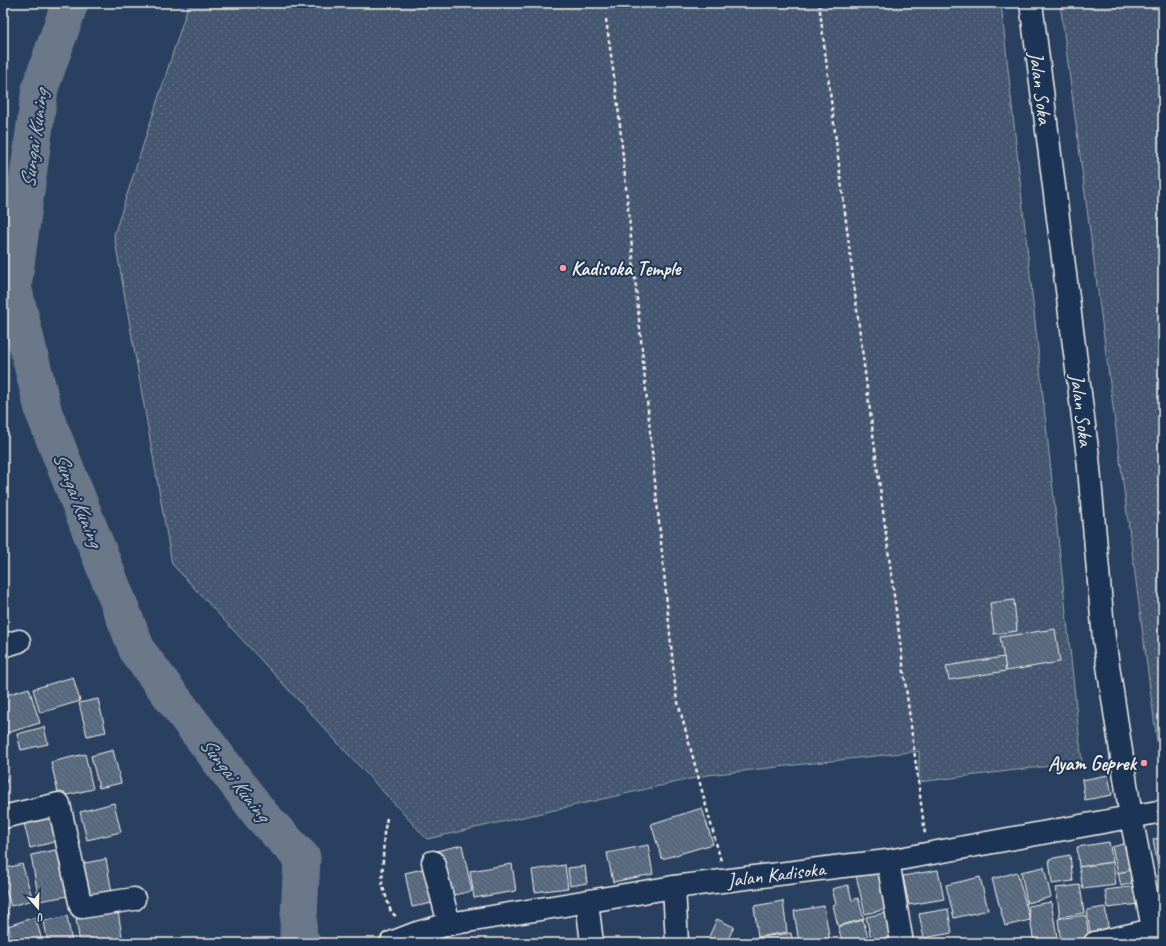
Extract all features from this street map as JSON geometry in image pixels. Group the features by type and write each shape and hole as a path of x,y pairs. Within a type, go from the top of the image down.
{"street":[{"name":"Jalan Soka","path":"1031,3 1088,457 1104,638 1132,817 1155,937"},
{"path":"3,817 59,804 81,907 134,899"},
{"name":"Jalan Kadisoka","path":"391,943 417,933 449,924 674,888 888,861 1163,811"},
{"path":"888,861 902,943"},
{"path":"433,862 449,924"},
{"path":"674,888 677,943"},
{"path":"587,902 592,943"},
{"path":"1095,943 1155,937"}],"path":[{"path":"819,3 860,334 928,854"},
{"path":"606,19 618,106 676,695 727,881"},
{"path":"387,818 384,833 382,884 391,912 417,933"}],"shaded area":[{"path":"189,3 1001,3 1082,762 919,782 919,751 708,775 427,839 172,564 114,235"},
{"path":"1060,3 1163,3 1163,748 1158,749"}],"building":[{"path":"1014,600 1017,631 994,634 990,603"},
{"path":"1055,629 1060,662 1006,671 1000,637"},
{"path":"1004,657 1006,671 949,680 946,666"},
{"path":"73,677 80,701 40,713 33,689"},
{"path":"29,688 40,723 7,733 3,721 3,696"},
{"path":"98,699 106,732 87,736 79,703"},
{"path":"44,727 48,744 21,750 17,734"},
{"path":"3,732 8,755 3,756"},
{"path":"113,750 121,783 99,788 91,756"},
{"path":"85,754 93,789 59,797 51,762"},
{"path":"3,766 7,782 3,783"},
{"path":"1108,775 1112,795 1085,800 1082,780"},
{"path":"114,803 121,832 87,840 80,812"},
{"path":"702,808 713,844 662,859 651,824"},
{"path":"56,815 62,840 30,848 24,823"},
{"path":"1163,838 1163,879 1160,879 1153,839"},
{"path":"1109,842 1113,862 1079,867 1077,847"},
{"path":"1131,842 1137,869 1118,873 1112,847"},
{"path":"462,845 472,891 446,897 436,851"},
{"path":"648,845 653,874 613,882 607,853"},
{"path":"65,848 74,895 39,901 31,855"},
{"path":"1070,855 1073,881 1052,884 1049,859"},
{"path":"106,859 112,893 86,898 80,864"},
{"path":"1113,862 1116,885 1083,889 1079,867"},
{"path":"22,864 33,900 11,906 3,882 3,869"},
{"path":"512,864 516,891 474,898 470,871"},
{"path":"565,865 568,888 535,892 532,870"},
{"path":"585,866 587,883 570,886 568,868"},
{"path":"431,867 438,902 412,907 405,873"},
{"path":"1044,867 1051,897 1027,903 1021,872"},
{"path":"883,869 891,908 865,914 856,875"},
{"path":"1137,869 1140,881 1121,886 1118,873"},
{"path":"938,870 944,899 909,905 903,876"},
{"path":"1017,872 1030,920 1005,926 992,879"},
{"path":"980,877 988,910 954,918 946,885"},
{"path":"1161,881 1163,881 1163,895"},
{"path":"848,885 852,900 858,898 864,919 838,926 833,905 836,904 832,889"},
{"path":"1080,885 1084,913 1060,917 1056,888"},
{"path":"1137,886 1139,904 1108,908 1105,890"},
{"path":"3,901 9,918 3,920"},
{"path":"783,901 787,932 758,937 754,906"},
{"path":"1051,902 1058,943 1034,943 1028,906"},
{"path":"824,906 830,941 819,943 799,943 794,911"},
{"path":"1105,907 1110,938 1091,941 1087,910"},
{"path":"948,909 952,933 924,938 919,914"},
{"path":"118,911 123,943 80,943 76,919"},
{"path":"894,911 899,943 872,943 866,917"},
{"path":"1086,915 1089,941 1061,943 1058,919"},
{"path":"67,916 72,943 48,943 44,921"},
{"path":"35,917 43,943 13,943 8,926"},
{"path":"717,919 734,927 726,943 706,943"},
{"path":"863,920 869,941 863,943 843,943 838,927"},
{"path":"3,926 8,943 3,943"},
{"path":"791,933 793,943 752,943 752,938"},
{"path":"660,938 661,943 622,943 622,942"}],"waterway":[{"name":"Sungai Kuning","path":"70,3 40,88 13,287 44,413 138,652 261,815 302,858 298,935 302,943"}],"place":[{"name":"Kadisoka Temple","path":"563,268"},
{"name":"Ayam Geprek","path":"1144,763"}]}
